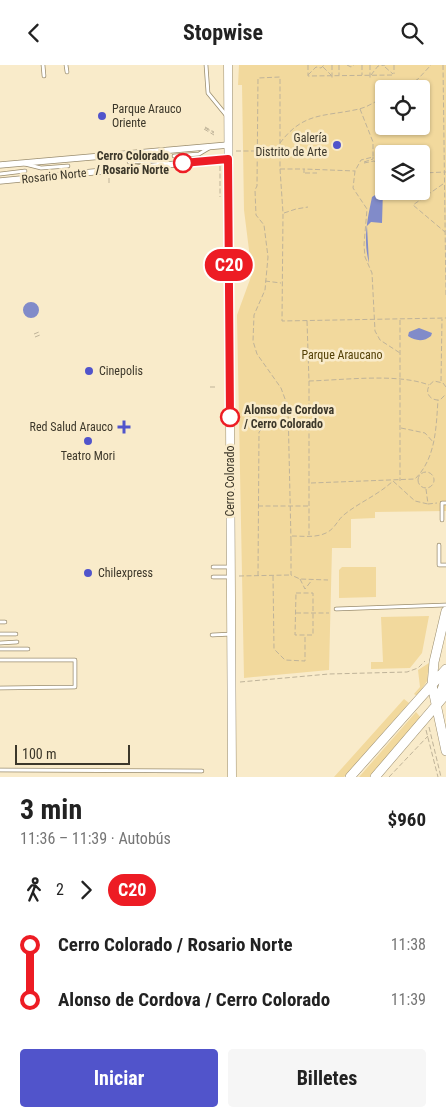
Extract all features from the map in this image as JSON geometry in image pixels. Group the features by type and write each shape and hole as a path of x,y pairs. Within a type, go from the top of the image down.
{"main road":[{"path":"446,611 434,662 432,685 438,721 446,751"},
{"path":"350,777 446,669"},
{"path":"436,706 446,677"},
{"path":"375,777 446,694"}],"street":[{"name":"Cerro Colorado","path":"228,65 233,634 232,777"},
{"name":"Rosario Norte","path":"0,165 211,146 228,152"},
{"name":"Rosario Norte","path":"0,181 170,164 228,152"}],"lane":[{"path":"43,65 44,77"},
{"path":"66,65 67,72"},
{"path":"206,65 208,93 228,117"},
{"path":"174,156 198,154 211,146"},
{"path":"129,162 155,161 170,164"},
{"path":"22,163 41,168 68,166"},
{"path":"0,174 25,171"},
{"path":"442,520 444,503"},
{"path":"439,545 440,565 446,565"},
{"path":"213,567 231,567"},
{"path":"213,577 231,577"},
{"path":"336,609 446,605"},
{"path":"0,622 5,622"},
{"path":"0,634 16,634"},
{"path":"212,635 233,634"},
{"path":"0,643 17,642"},
{"path":"0,649 28,649"},
{"path":"0,660 75,660 75,687 0,688"},
{"path":"0,770 202,771"}],"path":[{"path":"308,65 308,76"},
{"path":"332,65 332,79"},
{"path":"339,65 339,76"},
{"path":"347,65 351,67 354,65"},
{"path":"362,65 362,75"},
{"path":"370,65 370,79"},
{"path":"370,75 378,65 385,66 394,75"},
{"path":"394,65 394,75"},
{"path":"416,80 431,65"},
{"path":"443,65 446,297"},
{"path":"308,76 316,66 323,66 332,76"},
{"path":"308,76 394,75"},
{"path":"291,541 288,407 281,388 263,364 254,347 254,315 265,290 264,281 268,251 264,225 256,215 257,85 259,78 280,77 280,169 283,213 282,321 446,318"},
{"path":"280,143 293,128 313,116 360,109 375,102"},
{"path":"360,109 373,141 373,157"},
{"path":"205,128 214,133"},
{"path":"228,152 280,151"},
{"path":"373,157 373,159 364,161 364,163 375,162"},
{"path":"373,157 363,159 355,171 354,190 367,209 364,245 372,273 375,331 380,340 400,353"},
{"path":"280,169 355,171"},
{"path":"304,169 304,173 317,173"},
{"path":"430,173 445,172"},
{"path":"445,183 413,205 445,233"},
{"path":"283,213 308,207"},
{"path":"264,281 281,283"},
{"path":"442,318 441,381 446,387"},
{"path":"400,319 400,481"},
{"path":"306,321 309,381 310,536"},
{"path":"34,334 40,333 36,337"},
{"path":"309,381 400,379 416,380 429,385"},
{"path":"438,400 429,397 427,391 429,385 434,381 441,381"},
{"path":"210,387 216,387"},
{"path":"426,488 419,484 420,475 435,444 438,400 446,394"},
{"path":"258,576 259,430 289,428"},
{"path":"400,428 424,433 435,444"},
{"path":"310,483 411,481 427,472 433,476 433,483 426,488"},
{"path":"393,481 415,501 444,503"},
{"path":"291,575 290,536 318,536 335,527 343,515 381,492 393,481"},
{"path":"426,488 428,503"},
{"path":"258,506 310,506"},
{"path":"273,575 274,648 277,654 286,660 306,661 305,635"},
{"path":"231,577 291,575 300,579 328,580"},
{"path":"300,579 306,593"},
{"path":"305,589 313,579"},
{"path":"296,593 313,593 313,635 296,635 296,613 296,593"},
{"path":"296,613 329,613"},
{"path":"232,682 329,674 407,672 418,668"},
{"path":"425,719 441,777"},
{"path":"425,719 438,777"},
{"path":"389,777 428,736 438,721"}],"green space":[{"name":"Parque Araucano","path":"239,65 446,65 446,511 375,512 375,518 351,519 351,548 332,548 329,670 244,678 237,315 252,274 244,210 242,85 238,85"},
{"path":"342,567 376,567 376,597 339,598 339,570"},
{"path":"429,616 422,653 410,668 371,669 371,662 383,662 381,617"},
{"path":"429,663 427,681 417,696 414,694 420,687 418,670"},
{"path":"404,699 409,703 344,777 334,777"},
{"path":"416,712 421,718 370,777 359,777"}],"water":[{"path":"375,195 375,200 383,200 382,223 371,222 367,226 369,263 366,238 367,222 372,197"},
{"path":"31,302 39,310 31,318 23,310"},
{"path":"419,328 432,333 431,336 419,340 408,336 409,332"}],"bus line":[{"name":"C20","path":"183,163 228,159 230,417"}],"place":[{"name":"Parque Arauco Oriente","path":"102,116"},
{"name":"Galería Distrito de Arte","path":"337,145"},
{"name":"Cerro Colorado / Rosario Norte","path":"183,163"},
{"name":"Cinepolis","path":"89,371"},
{"name":"Alonso de Cordova / Cerro Colorado","path":"230,417"},
{"name":"Red Salud Arauco","path":"124,427"},
{"name":"Teatro Mori","path":"88,441"},
{"name":"Chilexpress","path":"88,573"}]}
